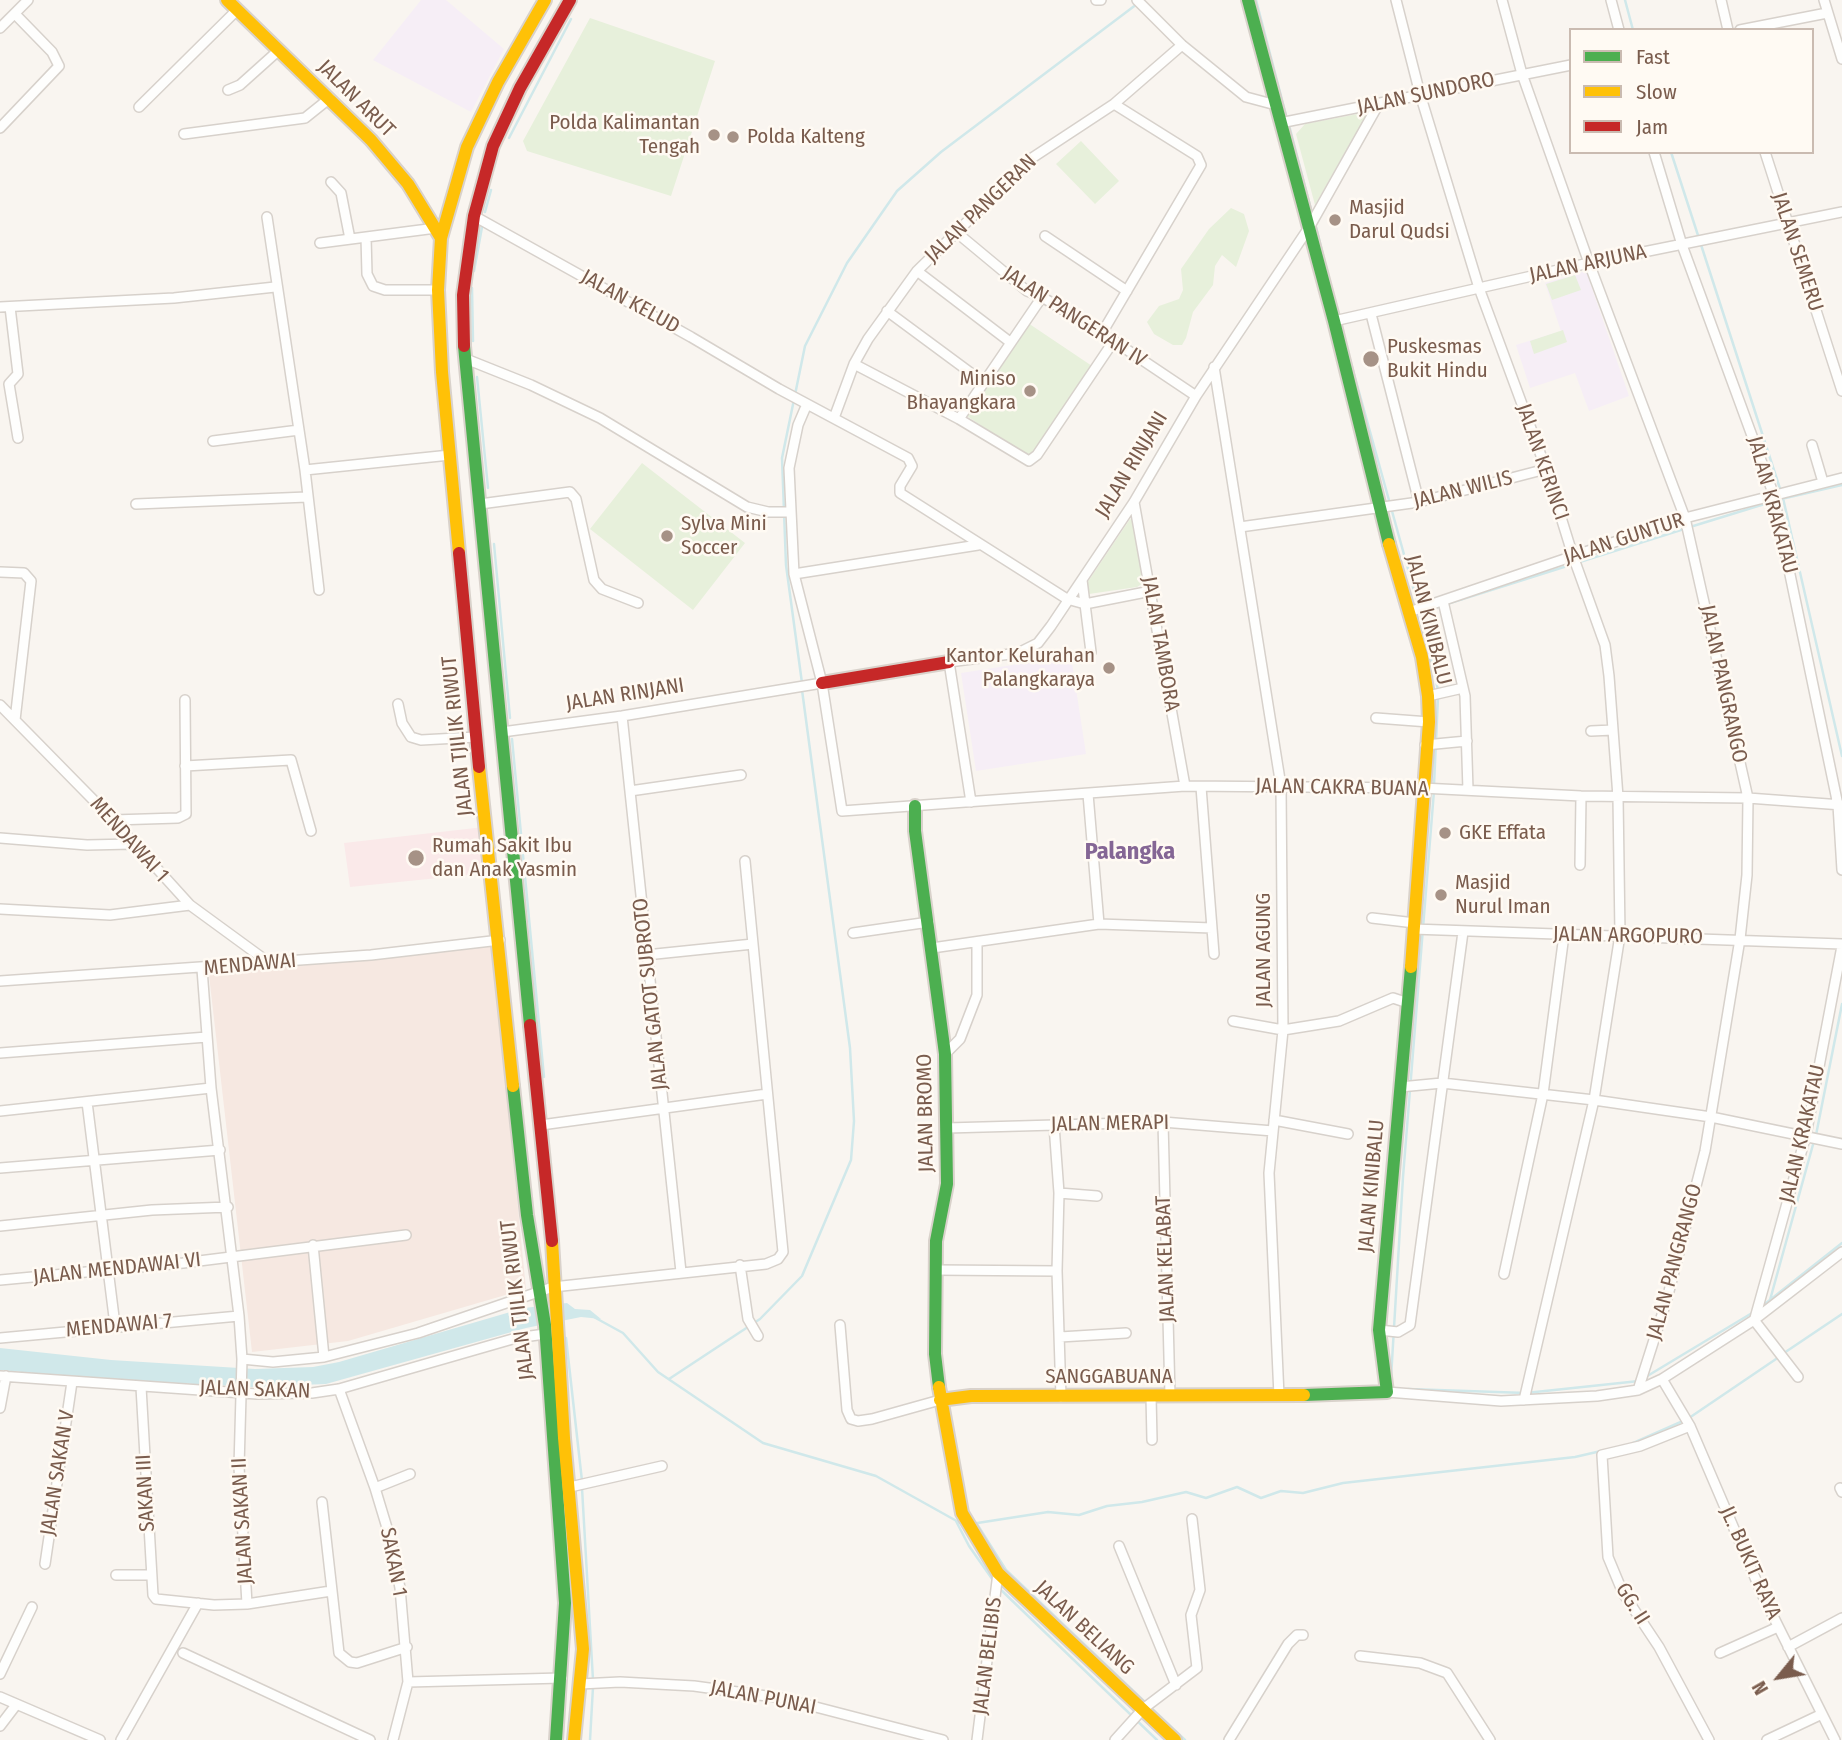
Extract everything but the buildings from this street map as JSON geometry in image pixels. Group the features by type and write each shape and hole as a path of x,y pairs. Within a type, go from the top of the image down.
{"main road":[{"name":"JALAN ARUT","path":"227,0 330,98 408,184 439,233"},
{"name":"JALAN TJILIK RIWUT","path":"545,0 484,108 457,176 439,233 438,290 476,737 500,940 527,1215 547,1288"},
{"name":"JALAN TJILIK RIWUT","path":"556,1740 565,1603 558,1438 547,1288 541,1125 507,804 466,359 463,295 468,249 482,182 506,116 570,0"},
{"name":"JALAN KINIBALU","path":"1248,0 1335,321 1380,509 1422,657 1428,696 1429,722 1425,745 1414,926 1405,1002 1379,1330 1387,1392"},
{"path":"457,176 482,182"},
{"path":"439,233 468,249"},
{"path":"460,568 486,565"},
{"name":"JALAN RINJANI","path":"816,684 948,662"},
{"name":"JALAN BROMO","path":"915,806 915,831 945,1054 947,1184 936,1241 935,1354 943,1419 962,1513 974,1537"},
{"path":"1279,1396 1387,1392"},
{"name":"SANGGABUANA","path":"940,1400 971,1396 1279,1396"},
{"name":"JALAN TJILIK RIWUT","path":"558,1438 570,1487 583,1649 574,1740"},
{"name":"JALAN BELIANG","path":"974,1537 998,1573 1056,1631 1175,1740"}],"street":[{"path":"0,28 28,0"},
{"path":"1138,0 1182,45 1246,97 1276,105"},
{"name":"JALAN KERINCI","path":"1396,0 1420,94 1479,288 1546,469 1605,645 1618,797 1620,935"},
{"name":"JALAN PANGRANGO","path":"1502,0 1522,74 1588,263 1685,518 1748,798 1747,875 1740,939 1711,1117 1667,1299 1638,1390"},
{"path":"1611,0 1618,28"},
{"path":"1721,0 1728,28"},
{"path":"1824,0 1842,59"},
{"path":"139,107 237,10"},
{"path":"1750,28 1828,13"},
{"path":"0,128 59,66 58,59 15,14"},
{"name":"JALAN PANGERAN","path":"834,418 854,364 887,311 917,271 1032,158 1114,104 1182,45"},
{"path":"228,90 240,85 279,50"},
{"name":"JALAN SUNDORO","path":"1280,123 1569,65"},
{"path":"184,134 305,118 330,98"},
{"path":"1102,333 1202,164 1197,156 1114,104"},
{"name":"JALAN RINJANI","path":"948,662 1018,653 1031,648 1051,626 1134,502 1214,367 1310,226 1378,105"},
{"name":"JALAN KRAKATAU","path":"1655,154 1682,245 1773,494 1840,805 1842,870"},
{"name":"JALAN SEMERU","path":"1766,154 1842,391"},
{"path":"331,182 341,193 350,239"},
{"name":"JALAN ARJUNA","path":"1335,321 1588,263 1842,212"},
{"name":"JALAN KELUD","path":"474,216 807,404"},
{"path":"267,217 275,287 305,470 319,590"},
{"name":"JALAN PANGERAN IV","path":"956,232 1027,291 1102,333 1196,396"},
{"path":"320,243 366,237 439,233"},
{"path":"1045,236 1127,291"},
{"path":"366,237 367,274 373,286 385,290 438,290"},
{"path":"917,271 1010,342"},
{"path":"18,438 9,384 18,374 5,307 174,298 275,287"},
{"path":"959,419 1042,297"},
{"path":"887,311 983,382"},
{"path":"1371,314 1419,502"},
{"path":"854,364 959,419 1025,460 1034,459 1113,342"},
{"path":"466,359 531,384 600,418 747,507 784,512"},
{"name":"JALAN AGUNG","path":"1214,367 1281,786 1283,1030 1269,1173 1279,1396"},
{"path":"816,684 784,512 793,445 807,404 908,458 912,466 900,485 900,493 978,545 1067,599 1085,604 1151,591"},
{"path":"213,441 299,430"},
{"path":"1812,445 1823,482"},
{"path":"305,470 450,455"},
{"name":"JALAN WILIS","path":"1380,509 1419,502 1546,469"},
{"name":"JALAN GUNTUR","path":"1409,612 1685,518 1842,478"},
{"path":"480,504 564,492 574,495 594,580 602,589 638,603"},
{"path":"136,504 307,497"},
{"name":"JALAN TAMBORA","path":"1134,502 1185,786"},
{"path":"1240,527 1380,509"},
{"path":"794,574 978,545"},
{"path":"0,572 24,573 31,581 15,720"},
{"path":"1082,580 1091,652"},
{"path":"1443,601 1463,688 1468,790"},
{"path":"948,662 971,802"},
{"name":"JALAN RINJANI","path":"502,732 622,716 816,684"},
{"name":"JALAN CAKRA BUANA","path":"816,684 842,811 1185,786 1422,788 1581,796 1748,798 1840,805"},
{"path":"1428,696 1463,688"},
{"path":"113,820 184,816 185,699"},
{"path":"398,704 402,723 411,737 421,740 476,737"},
{"name":"MENDAWAI 1","path":"1,709 113,820 190,905 268,962"},
{"name":"JALAN GATOT SUBROTO","path":"622,716 681,1272"},
{"path":"1376,718 1429,722"},
{"path":"1591,731 1613,730"},
{"path":"1425,745 1467,741"},
{"path":"185,766 291,760 311,831"},
{"path":"630,791 741,775"},
{"path":"1201,787 1214,954"},
{"path":"1088,794 1099,924"},
{"path":"1580,866 1581,796"},
{"path":"0,838 87,845 132,844"},
{"path":"242,1363 324,1357 466,1318 547,1288 740,1265 770,1264 783,1252 745,861"},
{"path":"0,909 110,915 190,905"},
{"name":"JALAN ARGOPURO","path":"1372,918 1463,932 1740,939 1842,945"},
{"path":"853,933 929,922"},
{"path":"932,948 1099,924 1212,928"},
{"path":"1379,1330 1398,1332 1410,1325 1463,932"},
{"path":"1504,1274 1543,1094 1564,935"},
{"path":"1524,1400 1594,1100 1620,935"},
{"name":"MENDAWAI","path":"0,981 202,969 371,955 500,940"},
{"path":"945,1054 960,1039 977,995 977,942"},
{"path":"646,955 753,944"},
{"name":"JALAN KRAKATAU","path":"1754,1320 1805,1135 1842,945"},
{"name":"JALAN SAKAN II","path":"155,1597 198,1603 247,1604 239,1467 242,1363 239,1316 228,1207 211,1088 202,969"},
{"path":"1233,1021 1283,1030 1339,1021 1393,998 1405,1002"},
{"path":"0,1053 207,1037"},
{"path":"1399,1087 1442,1083 1594,1100 1711,1117 1842,1144"},
{"path":"0,1111 211,1088"},
{"path":"541,1125 767,1094"},
{"path":"87,1102 115,1325"},
{"path":"1274,1120 1348,1134"},
{"name":"JALAN MERAPI","path":"947,1128 1163,1122 1273,1132"},
{"name":"JALAN KELABAT","path":"1163,1122 1170,1396"},
{"path":"1054,1125 1059,1192 1056,1271 1060,1397"},
{"path":"0,1168 220,1150"},
{"path":"1059,1192 1097,1196"},
{"path":"0,1226 152,1210 228,1207"},
{"name":"JALAN MENDAWAI VI","path":"0,1280 234,1256 406,1234"},
{"path":"313,1245 324,1357"},
{"path":"1387,1392 1524,1400 1638,1390 1662,1379 1754,1320 1842,1252"},
{"path":"740,1265 753,1327"},
{"path":"935,1270 1056,1271"},
{"name":"MENDAWAI 7","path":"0,1338 115,1325 239,1316"},
{"path":"1754,1320 1798,1377"},
{"path":"840,1325 847,1410 851,1419 872,1419 940,1400"},
{"name":"JALAN SAKAN","path":"3,1376 141,1387 288,1394 339,1389 549,1327"},
{"path":"1060,1337 1126,1333"},
{"path":"0,1408 3,1376"},
{"name":"JL. BUKIT RAYA","path":"1662,1379 1689,1424 1778,1627 1835,1740"},
{"name":"JALAN SAKAN V","path":"45,1564 72,1382"},
{"name":"SAKAN III","path":"141,1387 150,1576 155,1597"},
{"name":"SAKAN 1","path":"339,1389 375,1488 391,1542 407,1647 408,1682 393,1740"},
{"path":"1151,1396 1152,1440"},
{"name":"GG. II","path":"1689,1424 1640,1446 1602,1455 1608,1557 1612,1572 1659,1647 1709,1740"},
{"path":"570,1487 662,1466"},
{"path":"375,1488 410,1474"},
{"path":"322,1502 337,1647 343,1658 357,1663 407,1647"},
{"path":"1115,1740 1143,1709 1197,1668 1191,1615 1200,1590 1192,1519"},
{"path":"1119,1546 1176,1685"},
{"name":"JALAN BELIBIS","path":"977,1740 998,1573"},
{"path":"116,1575 150,1576"},
{"path":"247,1604 331,1591"},
{"path":"121,1740 198,1603"},
{"path":"0,1674 32,1607"},
{"path":"1788,1647 1842,1618"},
{"path":"1720,1653 1778,1627"},
{"path":"1229,1740 1288,1644 1297,1636 1303,1635"},
{"path":"183,1653 370,1740"},
{"path":"1360,1656 1420,1663 1447,1673 1490,1740"},
{"path":"408,1682 562,1678"},
{"name":"JALAN PUNAI","path":"580,1684 655,1684 750,1693 781,1698 943,1740"},
{"path":"0,1697 100,1740"},
{"path":"0,1726 16,1704"},
{"path":"1767,1740 1822,1714"}],"shaded area":[{"path":"421,0 446,0 504,49 471,112 373,60"},
{"path":"1586,271 1629,396 1589,411 1575,373 1530,388 1516,345 1561,331 1545,283"},
{"path":"1071,656 1086,754 976,771 961,673"},
{"name":"Rumah Sakit Ibu dan Anak Yasmin","path":"484,827 487,873 350,887 344,843"},
{"path":"492,946 526,1289 348,1341 252,1352 209,975"}],"green space":[{"path":"590,18 715,61 671,196 527,151 523,141"},
{"path":"1368,112 1315,205 1296,134 1305,124"},
{"path":"1081,141 1119,181 1095,204 1056,164"},
{"path":"1231,208 1244,214 1249,231 1236,267 1222,255 1215,266 1213,285 1193,312 1186,338 1182,345 1173,345 1154,334 1147,322 1159,306 1179,299 1183,290 1181,269 1209,229"},
{"path":"1575,275 1581,290 1552,300 1546,284"},
{"name":"Miniso Bhayangkara","path":"1028,323 1092,366 1031,459 967,416"},
{"path":"1563,330 1567,342 1534,354 1530,341"},
{"name":"Sylva Mini Soccer","path":"642,463 745,543 693,610 590,529"},
{"path":"1130,519 1134,521 1145,582 1137,587 1089,594 1087,583"}],"water":[{"path":"567,1303 575,1309 590,1310 601,1319 581,1317 526,1328 326,1384 250,1387 99,1379 0,1370 0,1348 111,1360 255,1369 313,1367 339,1362 524,1308"}],"waterway":[{"path":"1256,0 1287,119"},
{"path":"1625,0 1632,28"},
{"path":"802,683 786,565 782,458 805,346 847,263 897,191 941,152 1137,4"},
{"path":"509,138 571,19"},
{"path":"1289,125 1313,217"},
{"path":"1672,154 1783,498 1842,756"},
{"path":"485,212 491,190"},
{"path":"1315,223 1333,295"},
{"path":"474,271 482,227"},
{"path":"472,288 473,341"},
{"path":"1346,345 1418,605"},
{"path":"477,377 488,488"},
{"path":"1777,500 1842,485"},
{"path":"1690,527 1771,502"},
{"path":"1447,604 1684,529"},
{"path":"494,544 510,718"},
{"path":"1420,613 1440,606"},
{"path":"1420,612 1438,690"},
{"path":"669,1379 760,1319 802,1276 851,1160 854,1121 850,1048 802,690"},
{"path":"1434,785 1438,697"},
{"path":"512,739 544,1077"},
{"path":"1391,1378 1403,1177 1434,791"},
{"path":"1816,1135 1842,1004"},
{"path":"1770,1300 1814,1141"},
{"path":"1761,1307 1842,1243"},
{"path":"1644,1378 1752,1313"},
{"path":"1784,1353 1842,1314"},
{"path":"592,1316 623,1333 658,1372 763,1443 876,1476 962,1524"},
{"path":"566,1338 582,1481"},
{"path":"1689,1418 1779,1357"},
{"path":"1408,1389 1526,1393 1639,1381"},
{"path":"1631,1444 1683,1421"},
{"path":"971,1524 1048,1512 1079,1515 1107,1506 1142,1502 1186,1492 1206,1498 1237,1487 1261,1498 1281,1491 1303,1493 1343,1483 1575,1457 1601,1451"},
{"path":"582,1488 593,1680"},
{"path":"956,1521 969,1546 995,1583"},
{"path":"977,1524 1006,1570 1185,1740"},
{"path":"999,1588 1157,1740"},
{"path":"590,1740 593,1687"}],"traffic: fast":[{"path":"1248,0 1334,321 1389,544"},
{"path":"464,346 530,1025"},
{"path":"915,806 915,831 945,1054 947,1184 936,1241 935,1354 939,1387"},
{"path":"1304,1395 1387,1392 1379,1330 1411,967"},
{"path":"513,1086 527,1215 545,1325 565,1603 556,1740"}],"traffic: slow":[{"path":"227,0 371,140 408,184 441,238"},
{"path":"459,553 442,372 438,290 441,238 467,147 498,82 545,0"},
{"path":"1389,544 1422,657 1428,696 1429,722 1411,967"},
{"path":"479,767 513,1086"},
{"path":"552,1241 564,1438 583,1649 574,1740"},
{"path":"939,1387 962,1513 998,1573 1175,1740"},
{"path":"940,1400 971,1396 1304,1395"}],"traffic: jam":[{"path":"464,346 463,295 474,216 493,146 520,88 570,0"},
{"path":"459,553 479,767"},
{"path":"822,683 949,662"},
{"path":"530,1025 552,1241"}],"place":[{"name":"Polda Kalimantan Tengah","path":"714,135"},
{"name":"Polda Kalteng","path":"733,137"},
{"name":"Masjid Darul Qudsi","path":"1335,220"},
{"name":"Puskesmas Bukit Hindu","path":"1371,359"},
{"name":"Miniso Bhayangkara","path":"1030,391"},
{"name":"Sylva Mini Soccer","path":"667,536"},
{"name":"Kantor Kelurahan Palangkaraya","path":"1109,668"},
{"name":"GKE Effata","path":"1445,833"},
{"name":"Rumah Sakit Ibu dan Anak Yasmin","path":"416,858"},
{"name":"Masjid Nurul Iman","path":"1441,895"}],"district":[{"name":"Palangka","path":"1130,852"}]}
